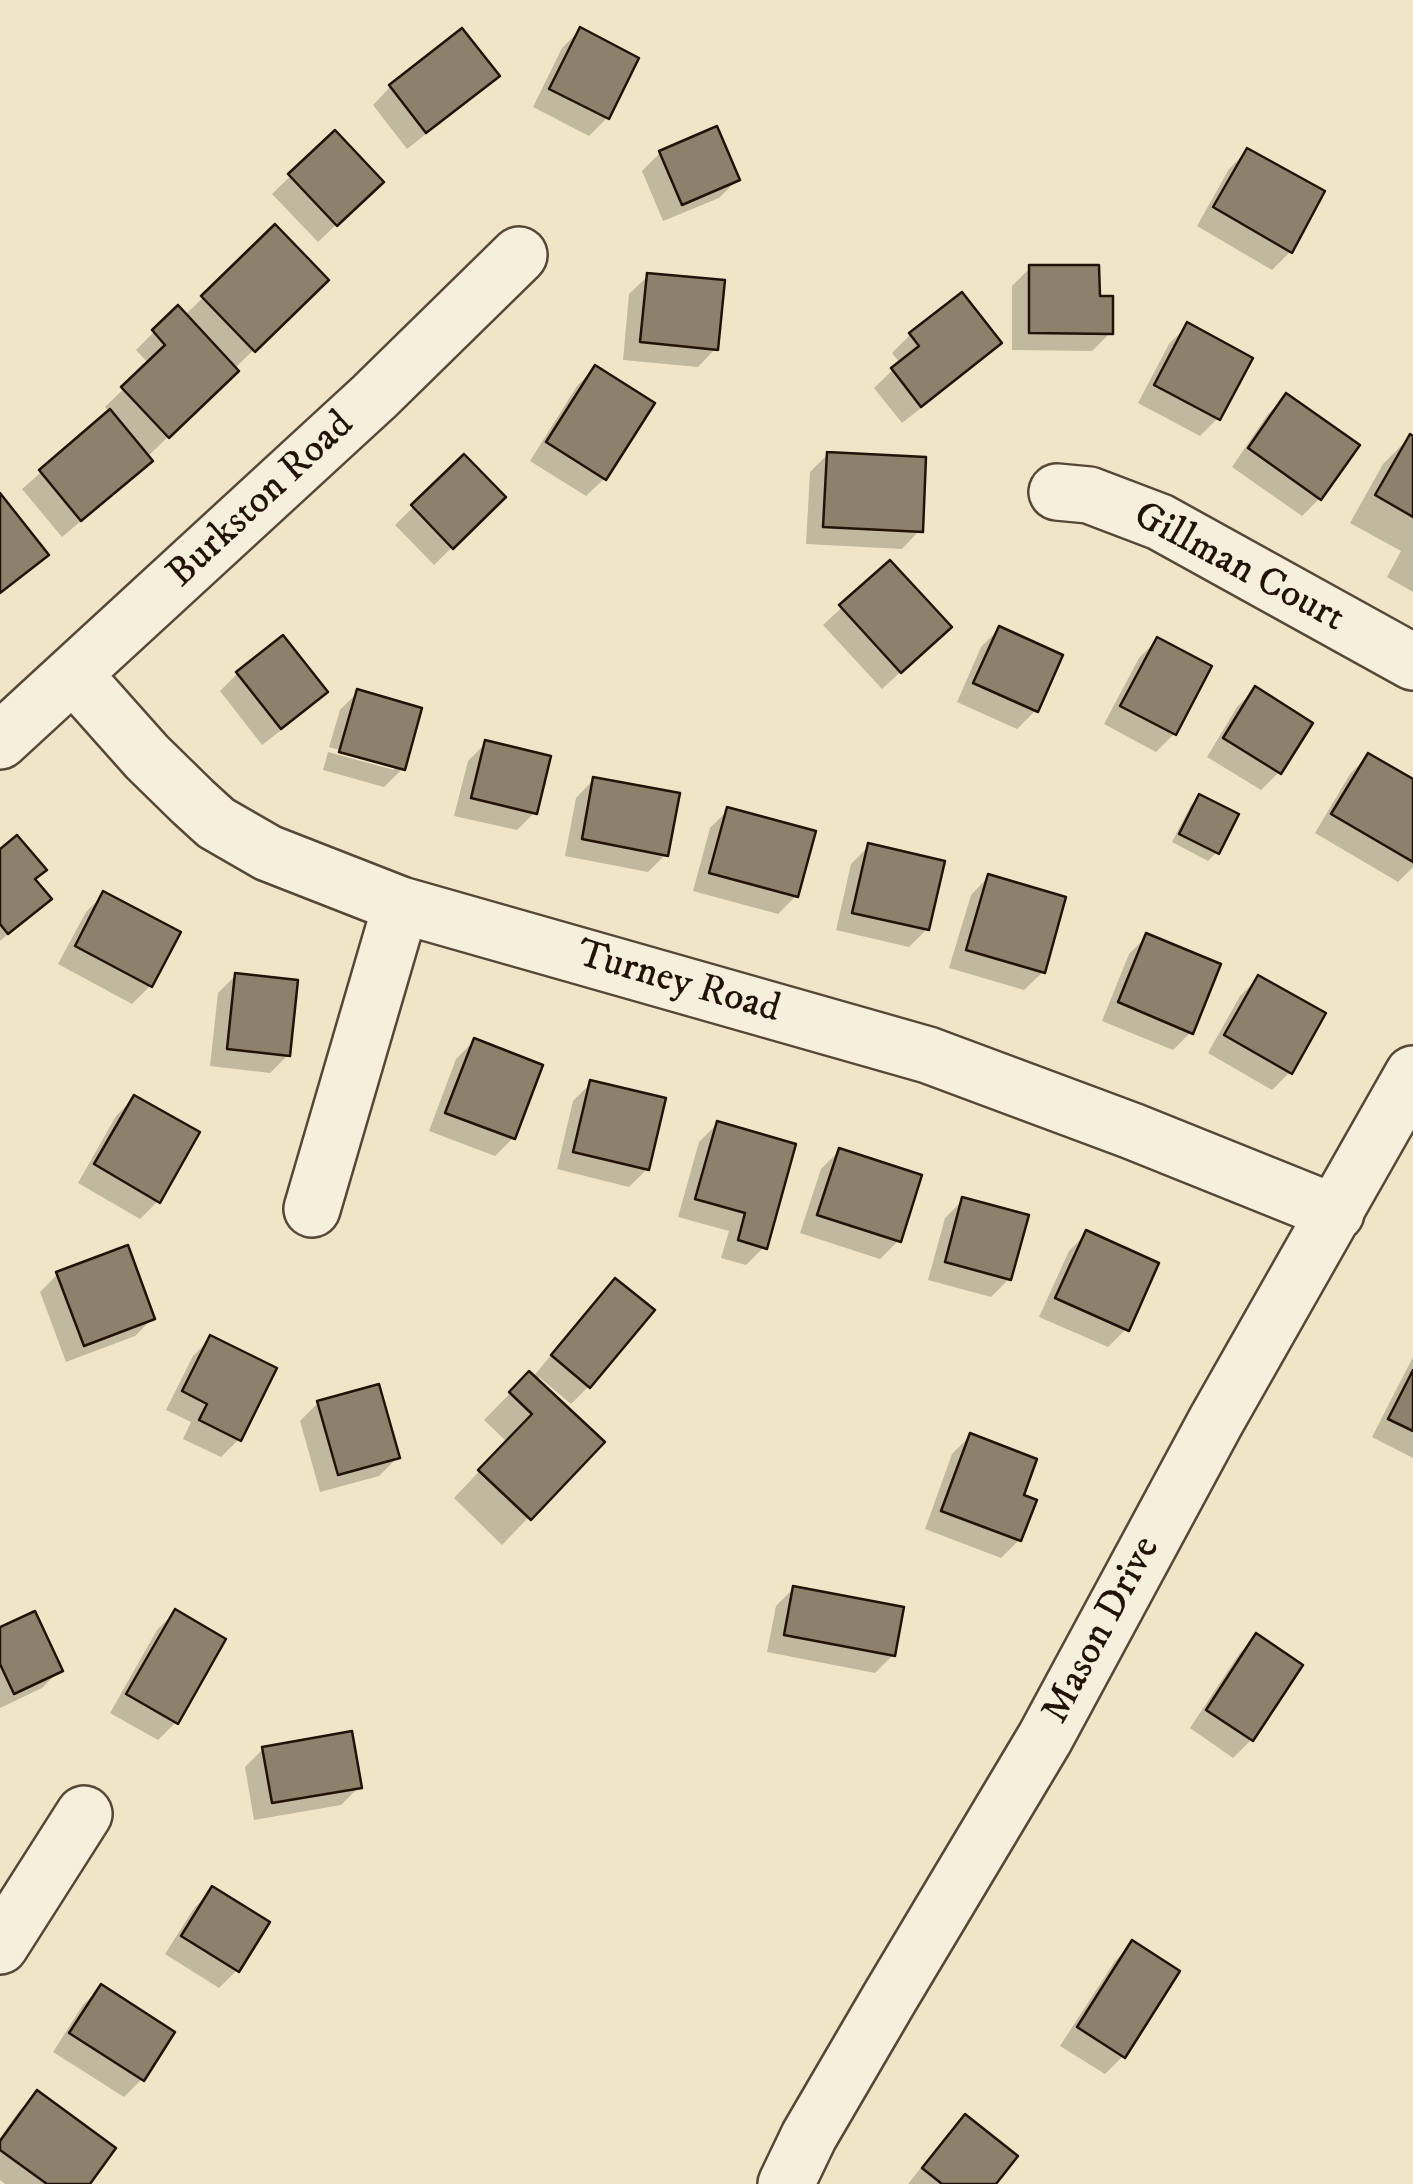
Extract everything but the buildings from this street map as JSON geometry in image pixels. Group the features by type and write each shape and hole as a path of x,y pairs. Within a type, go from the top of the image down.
{"street":[{"name":"Burkston Road","path":"0,741 374,397 518,255"},
{"name":"Gillman Court","path":"1057,492 1089,495 1160,522 1413,662"},
{"name":"Turney Road","path":"74,675 147,757 216,822 268,853 401,906 928,1056 1132,1131 1336,1213"},
{"path":"312,1210 401,906"},
{"name":"Mason Drive","path":"786,2184 879,2016 1045,1738 1216,1420 1413,1074"},
{"path":"0,1946 84,1814"}]}
